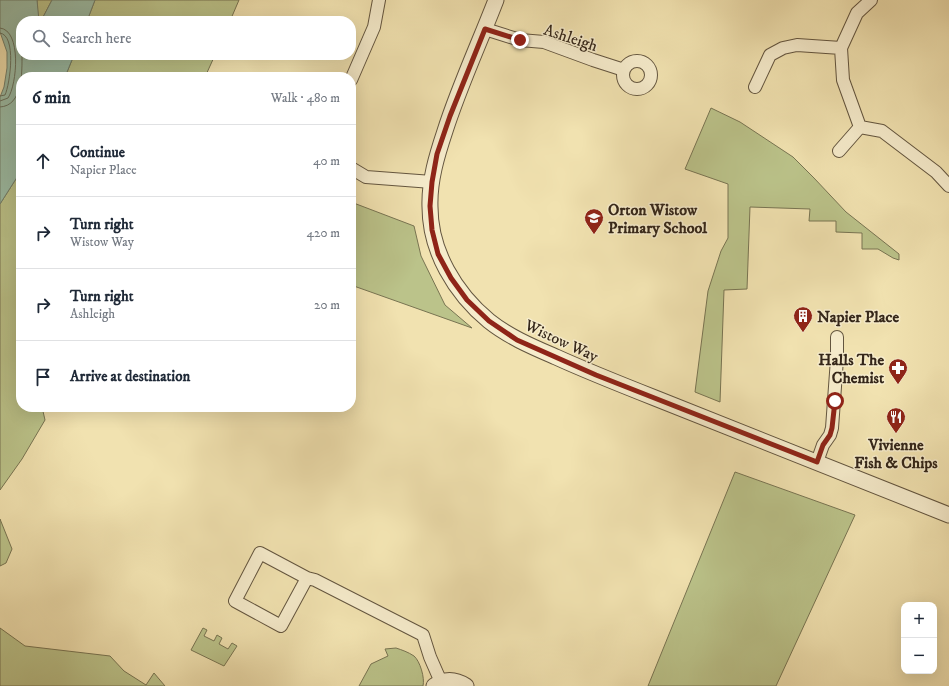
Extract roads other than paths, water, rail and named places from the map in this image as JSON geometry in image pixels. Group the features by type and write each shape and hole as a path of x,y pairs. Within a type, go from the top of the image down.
{"street":[{"path":"354,72 374,27 378,0"},
{"name":"Wistow Way","path":"496,0 450,116 437,154 432,182 430,206 432,230 438,254 451,278 467,300 489,321 517,340 596,375 949,515"},
{"path":"860,127 843,80 841,48 857,13 871,0"},
{"name":"Ashleigh","path":"485,29 520,40 544,42 624,70"},
{"path":"755,87 770,55 783,48 797,45 841,48"},
{"path":"839,151 860,127"},
{"path":"860,127 882,131 936,172 949,186"},
{"path":"356,171 366,177 432,182"},
{"path":"817,462 823,445 830,435 832,428 837,359 837,337"},
{"path":"307,578 281,626 235,601 260,553 307,578 315,580 423,635 438,684 454,681 466,686"}],"water":[{"path":"0,0 37,0 39,16 16,16 16,60 72,60 67,72 16,72 16,179 0,204 0,97 4,87 7,68 7,52 0,32"},
{"path":"52,0 95,0 89,16 44,16"}],"place":[{"name":"Orton Wistow Primary School","path":"594,235"},
{"name":"Napier Place","path":"803,333"},
{"name":"Halls The Chemist","path":"898,385"},
{"name":"Vivienne Fish & Chips","path":"896,434"}]}
